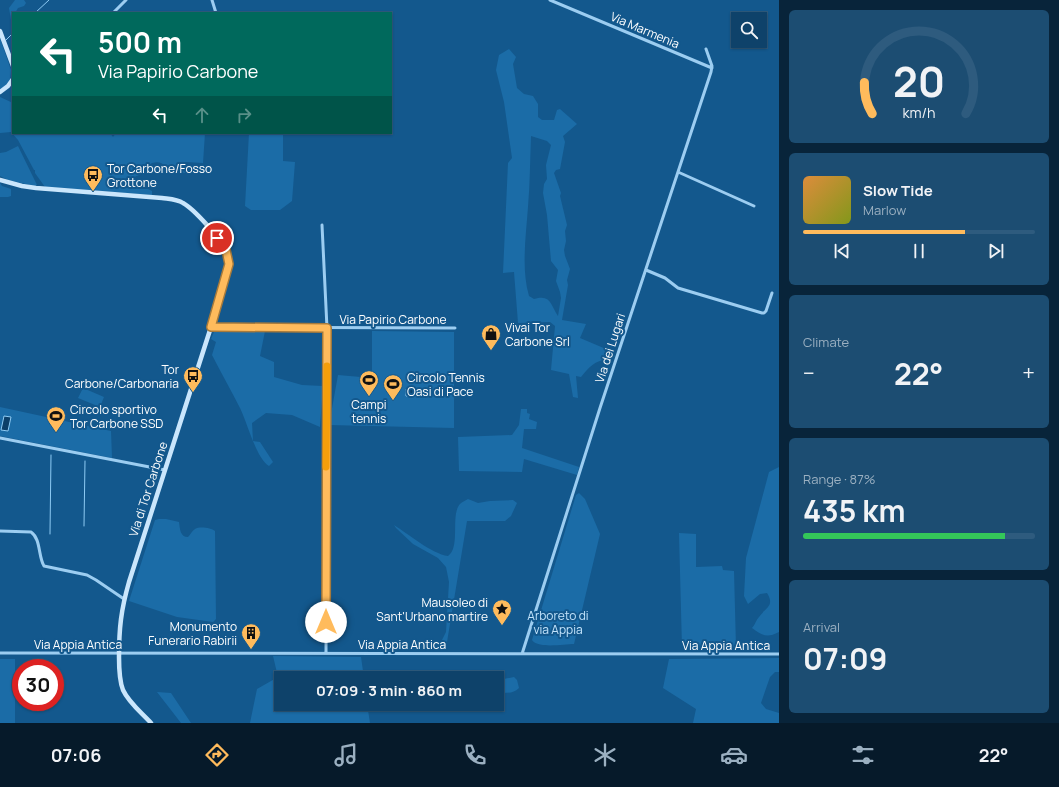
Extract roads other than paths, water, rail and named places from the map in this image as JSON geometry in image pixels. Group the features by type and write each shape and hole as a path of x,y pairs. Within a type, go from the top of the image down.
{"main road":[{"path":"1,32 12,63"},
{"path":"0,92 12,82"},
{"name":"Via di Tor Carbone","path":"0,180 36,188 177,200 185,204 219,240 225,249 228,258 227,272 211,327 124,599 119,626 120,678 124,691 151,723"}],"street":[{"path":"114,12 126,0"},
{"path":"212,0 216,12"},
{"name":"Via Marmenia","path":"550,0 712,68"},
{"path":"706,49 712,68"},
{"name":"Via dei Lugari","path":"522,654 600,408 712,68"},
{"path":"678,172 754,206"},
{"path":"322,225 327,328 326,653"},
{"path":"646,270 664,278 678,288 762,313 766,311 772,293"},
{"name":"Via Papirio Carbone","path":"211,327 455,328"},
{"path":"0,438 165,470"},
{"path":"0,531 31,532 36,539 44,566 87,575 124,599"},
{"name":"Via Appia Antica","path":"0,653 779,654"}],"waterway":[{"path":"36,12 49,0"},
{"path":"6,40 12,34"},
{"path":"50,534 51,455"},
{"path":"84,526 85,461"}],"place":[{"name":"Tor Carbone/Fosso Grottone","path":"93,192"},
{"name":"Vivai Tor Carbone Srl","path":"491,351"},
{"name":"Tor Carbone/Carbonaria","path":"193,393"},
{"name":"Campi tennis","path":"369,397"},
{"name":"Circolo Tennis Oasi di Pace","path":"393,401"},
{"name":"Circolo sportivo Tor Carbone SSD","path":"56,433"},
{"name":"Mausoleo di Sant'Urbano martire","path":"502,626"},
{"name":"Monumento Funerario Rabirii","path":"251,650"}],"park label":[{"name":"Arboreto di via Appia","path":"558,622"}]}
